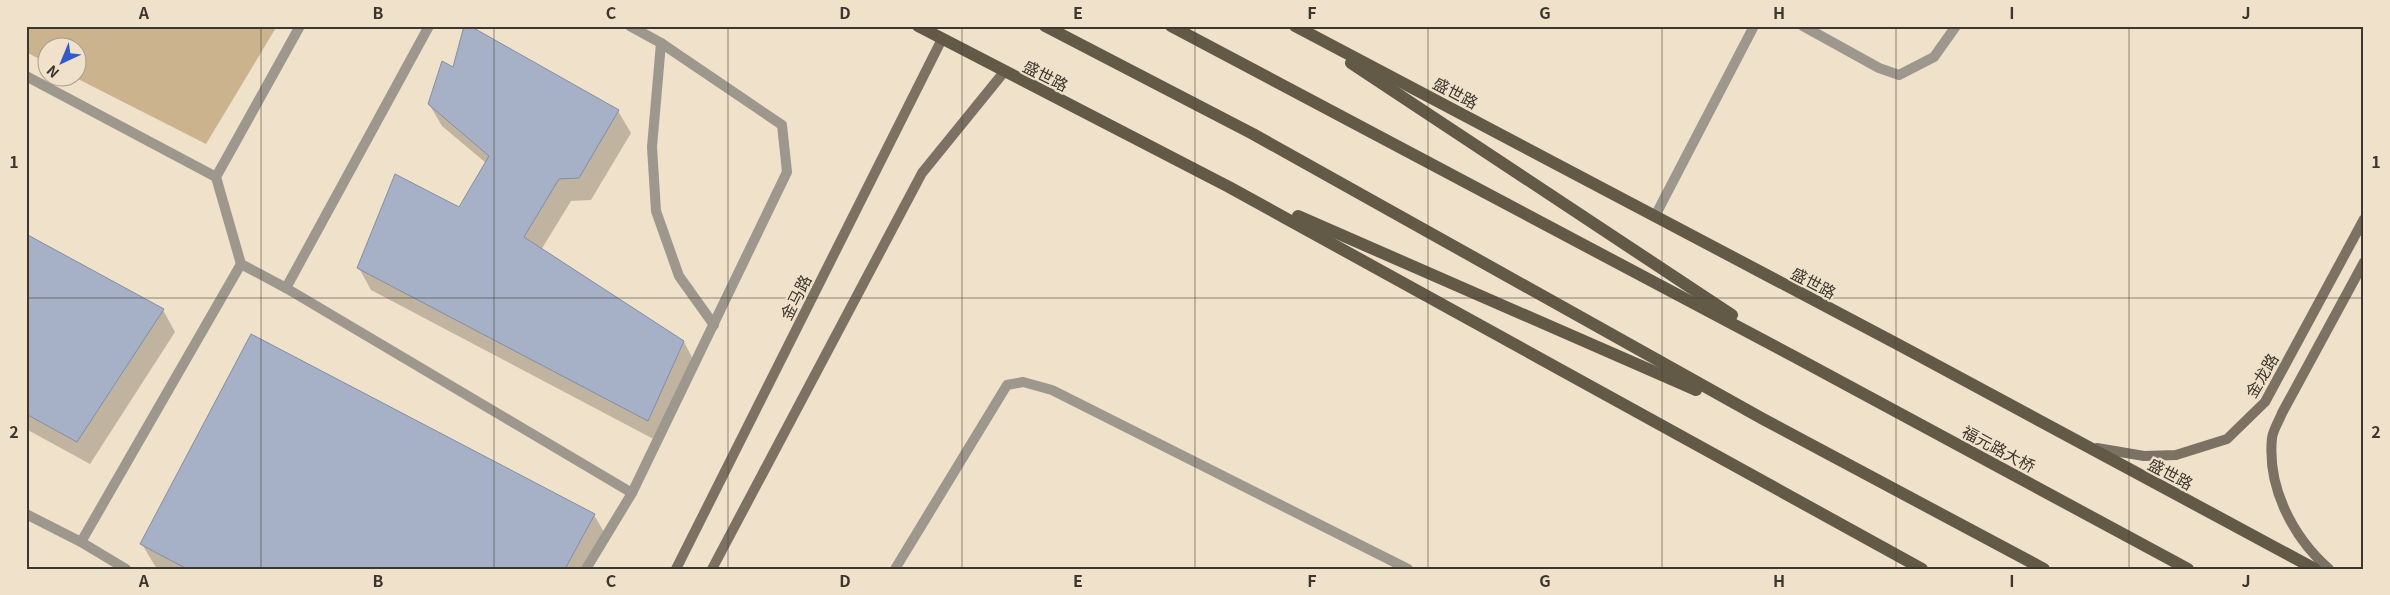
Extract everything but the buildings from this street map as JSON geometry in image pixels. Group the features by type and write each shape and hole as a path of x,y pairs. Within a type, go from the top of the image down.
{"main road":[{"name":"盛世路","path":"918,26 1229,187 1922,569"},
{"path":"1045,26 1253,134 1763,419 2044,569"},
{"path":"1171,26 1795,357"},
{"name":"盛世路","path":"1295,26 2315,569"},
{"path":"1295,26 1795,357"},
{"path":"1229,187 1763,419"},
{"name":"福元路大桥","path":"1795,357 2188,569"}],"street":[{"path":"81,542 241,264 216,176 300,26"},
{"path":"286,288 429,26"},
{"path":"586,569 632,493 787,172 782,125 661,42 630,26"},
{"path":"1655,216 1754,26"},
{"path":"1803,26 1879,68 1899,74 1934,57 1956,26"},
{"name":"金马路","path":"676,569 942,39"},
{"path":"661,42 652,147 656,211 679,276 714,325"},
{"path":"712,569 922,173 1004,72"},
{"path":"26,76 216,176"},
{"name":"金龙路","path":"2087,446 2144,456 2176,455 2228,439 2266,402 2364,219"},
{"path":"2329,569 2314,555 2294,528 2281,499 2274,474 2272,437 2282,413 2364,262"},
{"path":"241,264 286,288 632,493"},
{"path":"895,569 1007,386 1023,382 1052,390 1408,569"},
{"path":"26,514 81,542 126,569"}],"shaded area":[{"path":"26,26 277,26 206,144 88,84 88,38 38,38 38,58 26,52"}]}
